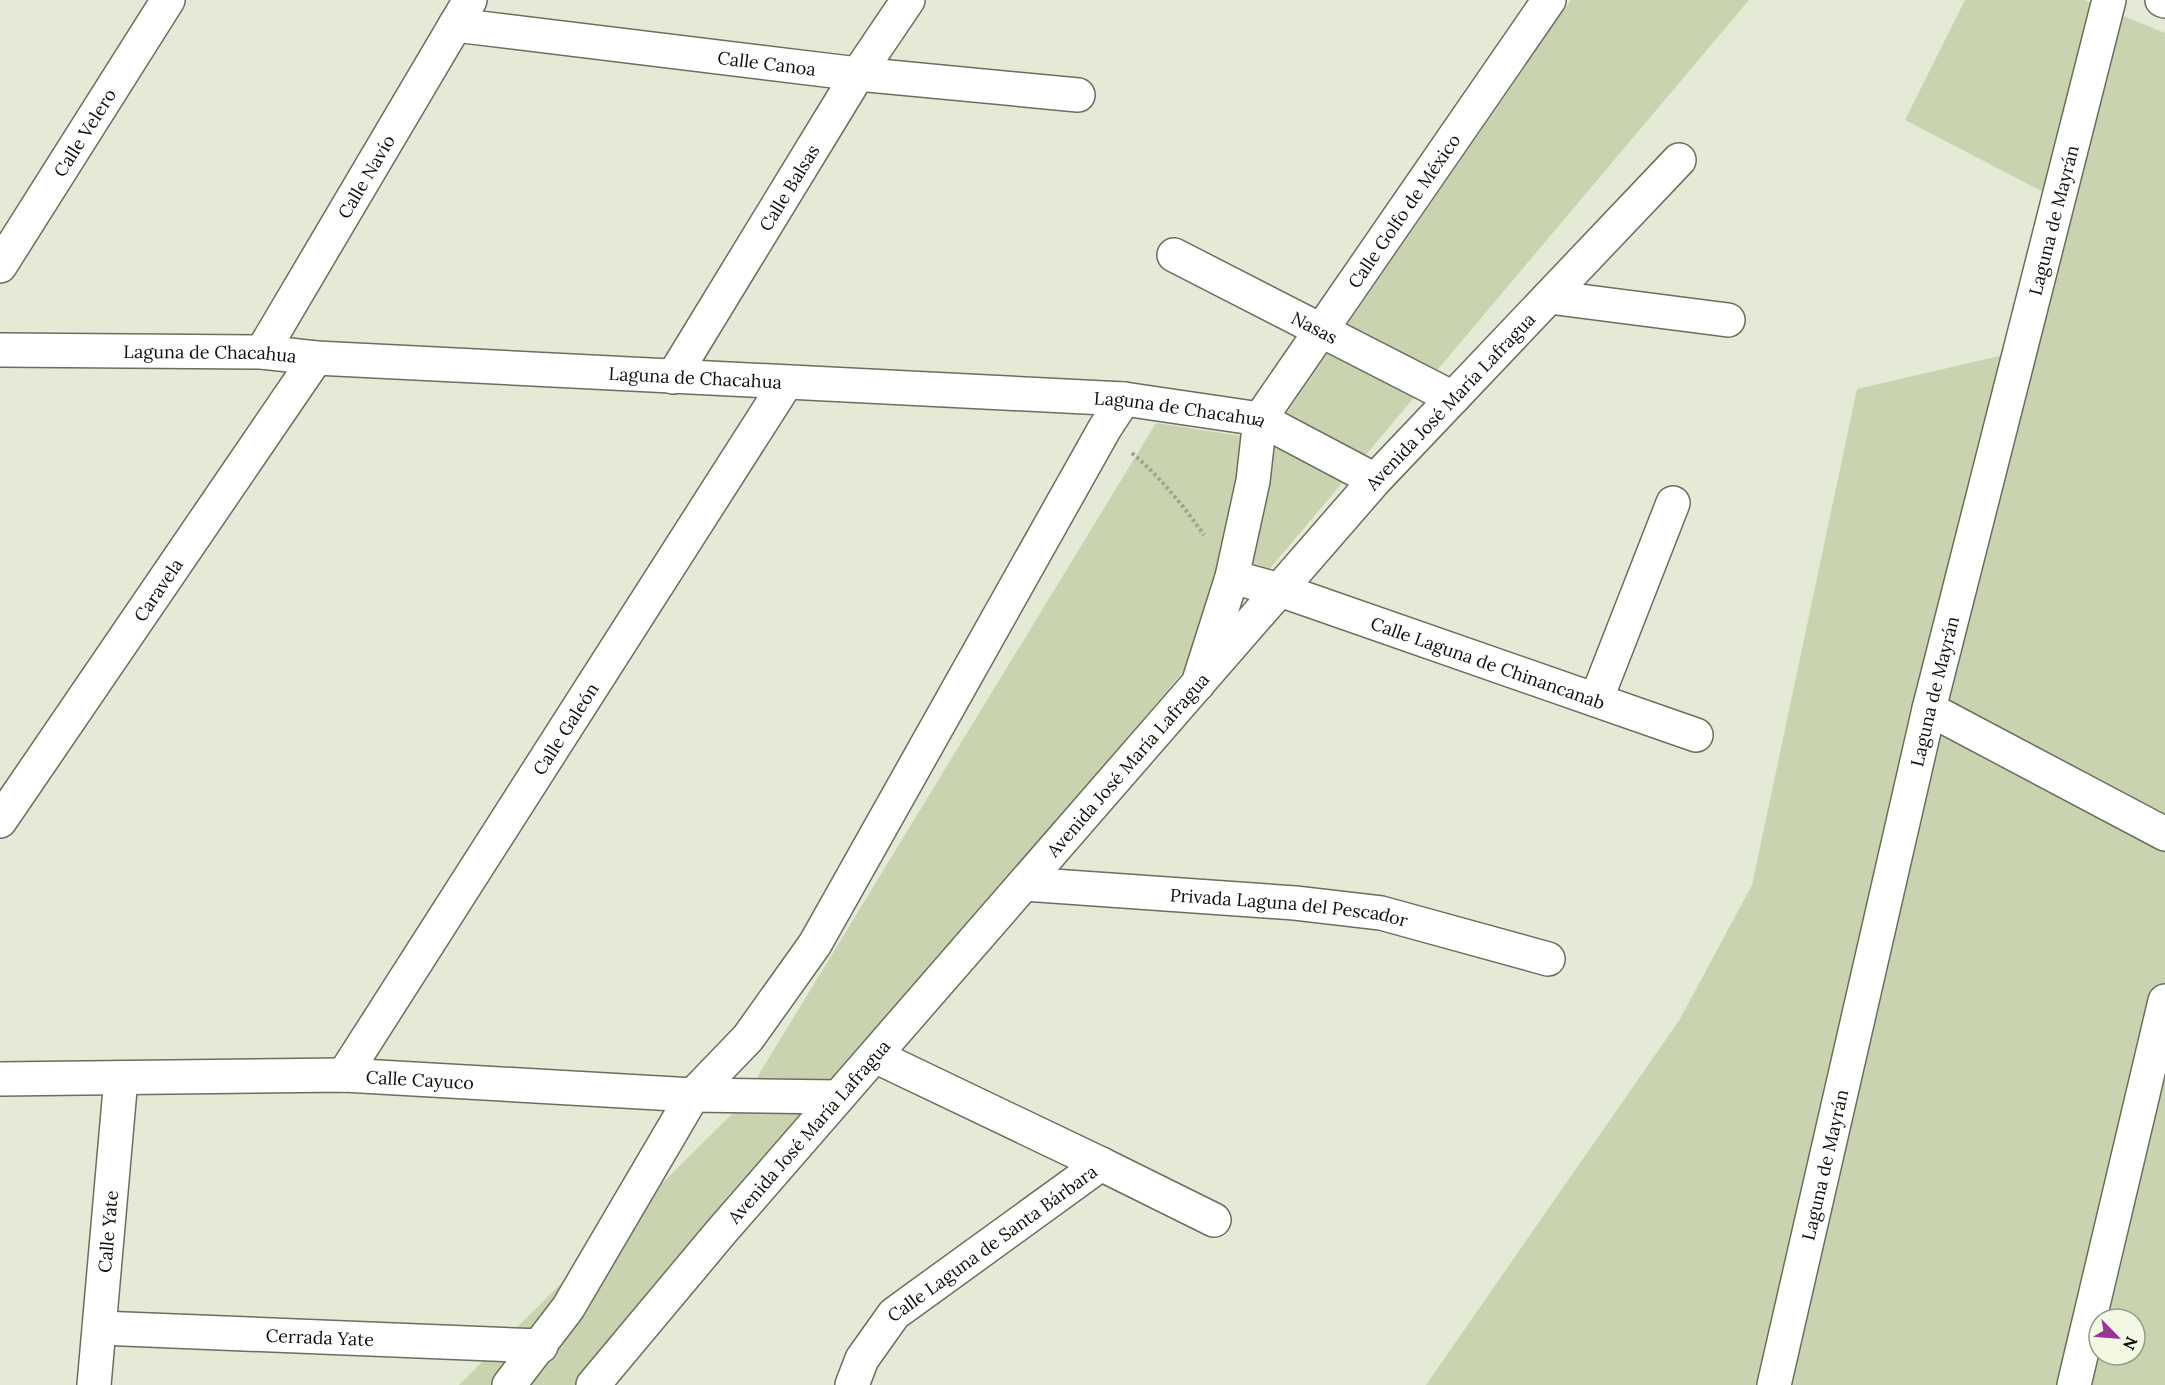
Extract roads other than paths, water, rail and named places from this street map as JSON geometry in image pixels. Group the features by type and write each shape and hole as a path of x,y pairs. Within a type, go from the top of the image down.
{"street":[{"name":"Calle Velero","path":"0,266 168,0"},
{"name":"Calle Balsas","path":"673,377 858,74 908,0"},
{"name":"Laguna de Mayrán","path":"1774,1385 1929,709 2109,0"},
{"name":"Calle Golfo de México","path":"1260,419 1540,2"},
{"name":"Calle Canoa","path":"462,12 858,74 1078,94"},
{"name":"Calle Navío","path":"262,352 462,12"},
{"name":"Avenida José María Lafragua","path":"593,1385 721,1232 1375,480 1679,160"},
{"name":"Nasas","path":"1174,255 1453,398"},
{"path":"1549,297 1728,320"},
{"name":"Laguna de Chacahua","path":"0,350 262,352 316,358 1124,399 1260,419 1375,480"},
{"name":"Caravela","path":"0,821 316,358"},
{"name":"Calle Galeón","path":"344,1075 786,383"},
{"path":"509,1385 568,1308 693,1095 748,1038 814,944 1105,428 1124,399"},
{"path":"1197,684 1232,576 1253,482 1260,419"},
{"path":"1596,700 1673,503"},
{"name":"Calle Laguna de Chinancanab","path":"1232,576 1280,590 1696,735"},
{"path":"1929,709 2165,834"},
{"name":"Privada Laguna del Pescador","path":"1024,884 1295,903 1381,913 1548,959"},
{"path":"2074,1385 2165,1001"},
{"name":"Calle Laguna de Santa Bárbara","path":"852,1385 862,1359 894,1314 1101,1164 875,1056"},
{"name":"Calle Cayuco","path":"0,1078 344,1075 693,1095 838,1097"},
{"name":"Calle Yate","path":"94,1385 121,1078"},
{"path":"1101,1164 1214,1220"},
{"name":"Cerrada Yate","path":"100,1328 541,1346"}]}
